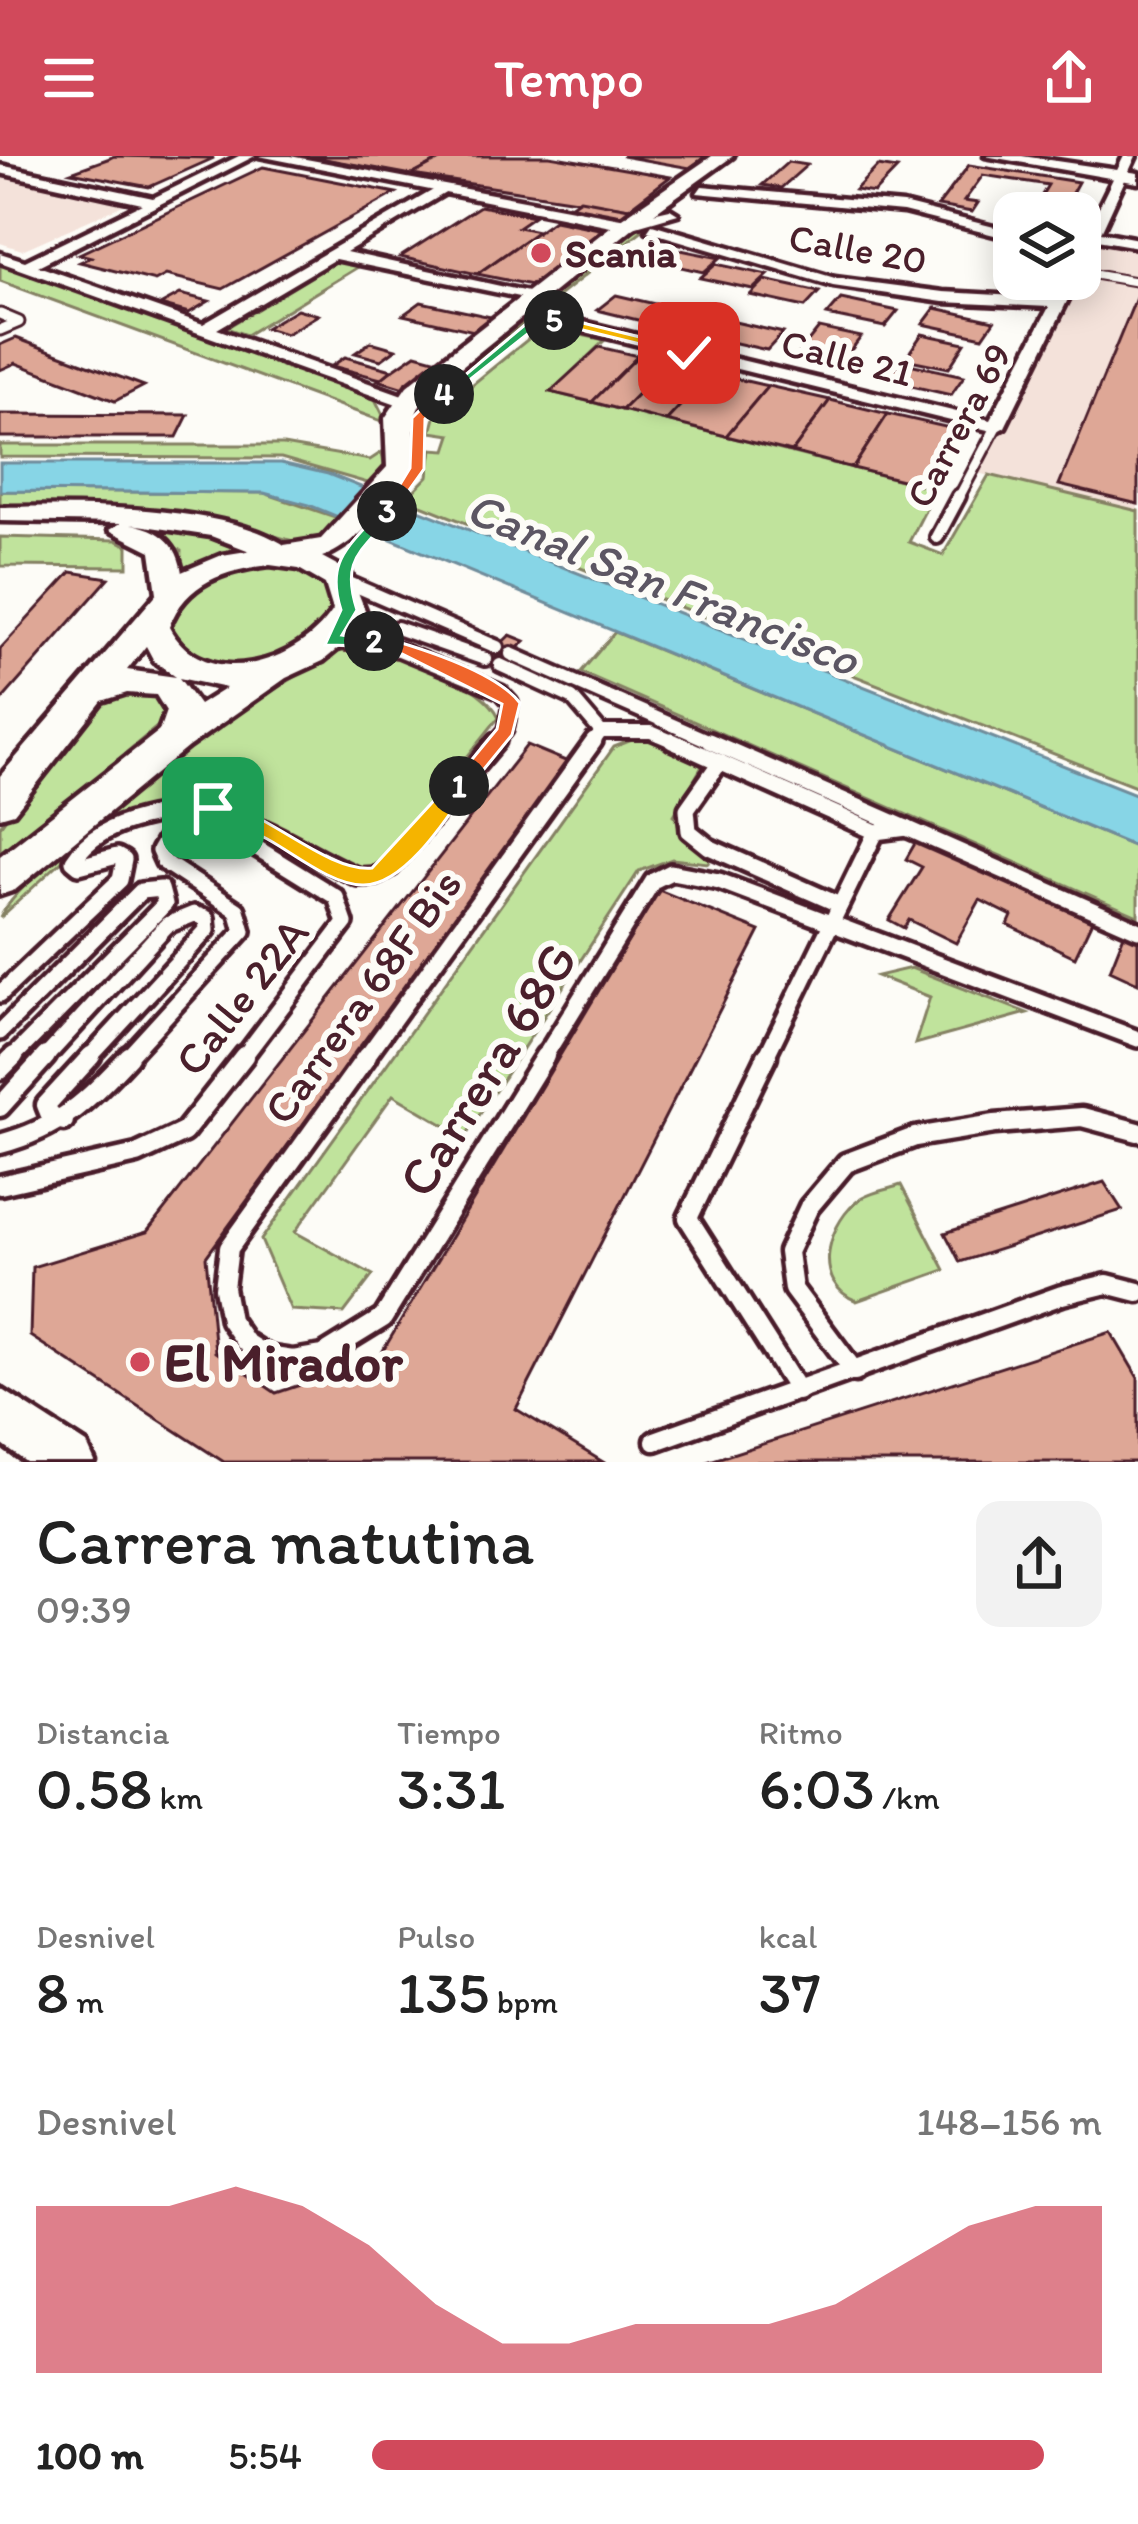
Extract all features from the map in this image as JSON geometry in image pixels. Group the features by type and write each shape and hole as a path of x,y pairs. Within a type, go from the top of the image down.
{"main road":[{"path":"394,491 401,467 398,418 405,402 540,307 724,156"},
{"path":"649,222 746,156"},
{"path":"0,879 175,739 279,669 331,641 349,610 339,579 358,532 417,469 416,424 428,407 540,307"},
{"path":"0,803 164,601 229,562 326,548 358,532"},
{"path":"286,557 307,561 339,579"},
{"path":"164,601 157,644 170,658 192,670 249,675 279,669"},
{"path":"85,695 122,681 173,689 184,711 175,739"}],"street":[{"path":"0,167 23,156"},
{"path":"26,266 249,156"},
{"name":"Calle 20","path":"266,156 649,222 833,282 1058,304"},
{"path":"992,156 1130,171"},
{"path":"1026,156 1130,171"},
{"path":"0,167 153,202"},
{"path":"1101,221 1130,171"},
{"path":"205,330 442,189"},
{"path":"702,190 903,208 993,231"},
{"path":"1101,236 1138,243"},
{"name":"Calle 21","path":"334,254 996,427"},
{"path":"0,257 405,402"},
{"name":"Carrera 69","path":"996,427 1060,300"},
{"path":"0,514 187,522 240,535 286,557"},
{"path":"0,528 146,533 170,554 164,601"},
{"path":"0,1413 68,1461"},
{"path":"48,1462 68,1461"}],"lane":[{"path":"1101,276 1138,282"},
{"path":"0,314 20,322 0,330"},
{"name":"Carrera 69","path":"937,537 996,427"},
{"path":"339,579 1138,930"},
{"path":"331,641 395,624 485,659"},
{"name":"Calle 22A","path":"0,994 120,880 124,860 117,856 79,866 73,861 80,849 121,824 180,808 238,812 358,878 376,876 391,867 506,730 511,703 501,692 406,649 378,641 331,641"},
{"path":"500,665 576,700 596,717 602,733 651,731 877,832 907,827"},
{"name":"Carrera 68F Bis","path":"382,1318 357,1343 316,1360 272,1360 245,1346 228,1319 222,1279 230,1248 602,733"},
{"path":"720,762 687,809 689,831 709,848 835,914 1138,1039"},
{"name":"Calle 22A","path":"0,1185 137,1154 184,1132 337,940 345,923 336,897 230,834 191,826 170,832 159,851 164,862 237,910 243,931 82,1108 64,1120"},
{"path":"798,1391 688,1218 877,832"},
{"name":"Carrera 68G","path":"382,1318 653,881 671,872 835,914"},
{"path":"0,1032 141,891 161,889 165,904 0,1070"},
{"path":"0,1107 167,925 194,914 206,918 207,930 46,1105 50,1115 64,1120"},
{"path":"855,1372 793,1289 788,1252 809,1207 846,1163 915,1137 995,1124 1082,1117 1138,1132"},
{"path":"0,1144 64,1120"},
{"path":"655,1441 1062,1295 1107,1284 1138,1292"}],"shaded area":[{"path":"0,173 130,202 22,250 0,243"},
{"path":"1101,240 1138,247 1138,511 977,473 1069,300 1101,300"}],"green space":[{"path":"654,221 414,410 406,410 631,228"},
{"path":"342,258 366,262 246,335 226,328"},
{"path":"0,264 375,399 387,423 0,281"},
{"path":"543,327 605,340 551,392 936,489 909,542 943,555 989,475 1138,511 1138,787 494,534 497,530 482,524 476,527 406,499 428,476 432,449 446,450 451,435 431,432 436,414"},
{"path":"0,445 283,445 370,460 382,452 385,472 371,484 281,458 0,457"},
{"path":"0,491 264,493 347,521 318,542 304,544 179,510 0,508"},
{"path":"0,521 99,523 147,527"},
{"path":"148,527 195,534 259,552 180,577 181,551"},
{"path":"0,537 116,540 128,546 128,567 0,566"},
{"path":"282,563 323,577 339,605 322,638 249,667 201,663 170,643 168,613 186,590 218,576"},
{"path":"615,632 1138,848 1138,916 581,672"},
{"path":"356,645 414,661 457,680 490,704 499,717 380,866 356,870 249,812 223,803 178,806 93,832 0,918 56,856 163,768 278,688"},
{"path":"136,684 171,701 164,721 0,858 0,826 89,707"},
{"path":"642,736 704,763 674,815 686,837 712,855 708,863 672,859 639,871 465,1137 393,1095 295,1232 373,1275 344,1313 291,1310 261,1240 614,747"},
{"path":"911,968 1027,1013 915,1044 930,997 877,976"},
{"path":"901,1185 945,1270 857,1301 834,1282 829,1269 831,1241 855,1203"}],"water":[{"path":"0,463 281,463 328,474 1138,795 1138,848 309,505 264,493 0,491"}],"building":[{"path":"114,156 214,158 149,187 71,172"},
{"path":"308,156 447,156 412,175"},
{"path":"447,156 550,156 670,177 629,208 412,175"},
{"path":"622,156 706,156 690,168"},
{"path":"788,162 807,165 781,188 762,185"},
{"path":"969,165 1078,182 1073,192 1044,192 1048,185 983,175 964,201 978,203 972,212 938,206"},
{"path":"878,166 897,169 874,193 855,190"},
{"path":"263,167 396,193 223,289 166,275 155,281 80,262 91,257 79,254"},
{"path":"580,199 630,208 620,216 570,206"},
{"path":"480,206 534,216 518,227 538,231 477,274 400,257"},
{"name":"Scania","path":"554,220 604,230 531,285 477,274"},
{"path":"671,248 720,258 704,272 654,261"},
{"path":"716,264 768,275 753,289 700,278"},
{"path":"765,280 819,292 805,307 750,295"},
{"path":"1138,293 1138,504 1059,485"},
{"path":"180,294 209,301 189,313 160,305"},
{"path":"616,295 668,307 650,323 597,310"},
{"path":"841,299 898,311 885,327 827,315"},
{"path":"421,302 491,317 474,331 403,315"},
{"path":"670,308 724,320 707,337 651,324"},
{"path":"935,308 994,321 983,337 923,324"},
{"path":"297,309 318,315 286,334 265,328"},
{"path":"726,320 783,333 767,350 709,337"},
{"path":"819,328 861,337 842,362 799,353"},
{"path":"922,334 965,343 949,368 905,359"},
{"path":"16,338 144,386 115,401 16,363 0,370 0,345"},
{"path":"371,342 396,349 381,360 355,353"},
{"path":"599,347 638,356 592,402 550,392"},
{"path":"416,354 442,361 404,388 378,380"},
{"path":"638,356 669,363 622,410 592,402"},
{"path":"345,357 392,370 381,379 332,366"},
{"path":"900,362 964,376 951,395 886,380"},
{"path":"669,363 711,373 666,421 622,410"},
{"path":"711,373 768,386 726,436 666,421"},
{"path":"768,386 830,400 792,452 726,436"},
{"path":"830,400 888,414 853,468 792,452"},
{"path":"0,414 188,415 177,437 0,437"},
{"path":"888,414 950,428 918,484 853,468"},
{"path":"71,572 109,578 0,702 0,649"},
{"path":"510,635 525,641 496,668 482,662"},
{"path":"527,745 568,762 206,1257 215,1352 276,1393 378,1359 659,890 760,931 516,1409 603,1462 224,1462 30,1336 32,1267 147,1232"},
{"path":"917,840 1092,921 1075,957 1008,925 1012,916 980,900 956,943 909,920 904,928 889,920 922,867 906,859"},
{"path":"1125,932 1138,938 1138,983 1110,970"},
{"path":"1104,1182 1122,1210 960,1262 945,1233"},
{"path":"1111,1332 1138,1378 1138,1462 707,1462"}],"place":[{"name":"Scania","path":"541,253"},
{"name":"El Mirador","path":"140,1362"}],"route":[{"path":"213,808 238,812 358,878 376,876 391,867 513,716 511,703 501,692 406,649 378,641 331,641 349,610 347,590 339,579 344,565 417,469 418,418 542,317 689,353"}],"water label":[{"name":"Canal San Francisco","path":"663,583"}]}
